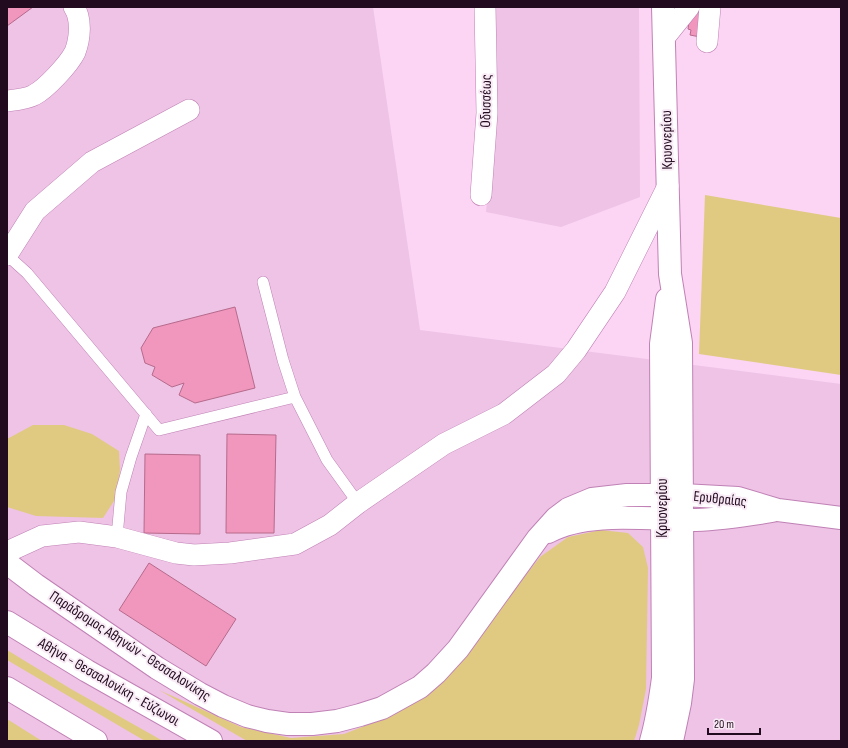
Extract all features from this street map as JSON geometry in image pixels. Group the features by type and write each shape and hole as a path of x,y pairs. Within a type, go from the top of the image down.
{"main road":[{"name":"Κρυονερίου","path":"663,7 670,274 661,344 672,495 672,519 682,679 680,703 672,741"},
{"name":"Παράδρομος Αθηνών - Θεσσαλονίκης","path":"7,563 36,585 156,668 200,694 247,716 288,724 312,724 336,721 382,708 420,687 436,673 458,649 538,538 556,518 568,509 592,499 621,495 672,495"},
{"name":"Ερυθραίας","path":"672,495 738,498 778,510 841,518"},
{"name":"Ερυθραίας","path":"672,519 736,517 778,510"},
{"name":"Παράδρομος Αθηνών - Θεσσαλονίκης","path":"538,538 556,528 587,521 616,518 672,519"},
{"name":"Κρυονερίου","path":"650,741 656,722 660,701 672,519"},
{"name":"Αθήνα - Θεσσαλονίκη - Εύζωνοι","path":"17,621 87,672 211,741"},
{"path":"7,688 96,741"}],"street":[{"path":"7,101 33,96 46,87 67,64 74,53 79,30 79,21 74,7"},
{"name":"Οδυσσέως","path":"481,195 488,113 485,7"},
{"path":"664,38 689,7"},
{"path":"707,42 710,7"},
{"path":"7,255 35,211 92,162 189,110"},
{"path":"7,552 42,536 80,532 117,537 176,553 223,553 265,549 295,544 330,525 358,503 444,444 504,414 556,374 576,350 615,292 668,186"}],"lane":[{"path":"7,255 27,273 159,430 295,397"},
{"path":"264,282 283,360 295,397 327,460 358,503"},
{"path":"117,537 121,492 146,414"}],"shaded area":[{"path":"7,7 373,7 420,330 841,384 841,741 7,741"},
{"path":"495,7 639,7 640,197 561,227 486,212 496,114"},
{"path":"705,195 841,218 841,375 699,354"},
{"path":"33,425 64,425 92,434 119,451 120,470 116,498 103,518 36,516 7,507 7,439"},
{"path":"601,530 628,533 643,547 648,568 646,689 639,725 634,741 247,741 159,690 241,727 291,738 344,734 395,714 438,685 540,557 568,537"},
{"path":"7,650 71,689 163,741 145,741 7,660"},
{"path":"7,719 42,741 7,741"}],"building":[{"path":"7,7 33,7 7,26"},
{"path":"695,7 706,7 700,37 690,35 691,30 688,29 690,15"},
{"path":"235,307 255,388 195,403 179,395 184,383 172,387 152,375 155,367 145,363 141,348 153,328"},
{"path":"227,434 276,435 274,533 226,533"},
{"path":"145,454 200,455 200,534 144,533"},
{"path":"149,563 236,619 206,666 119,610"}]}
